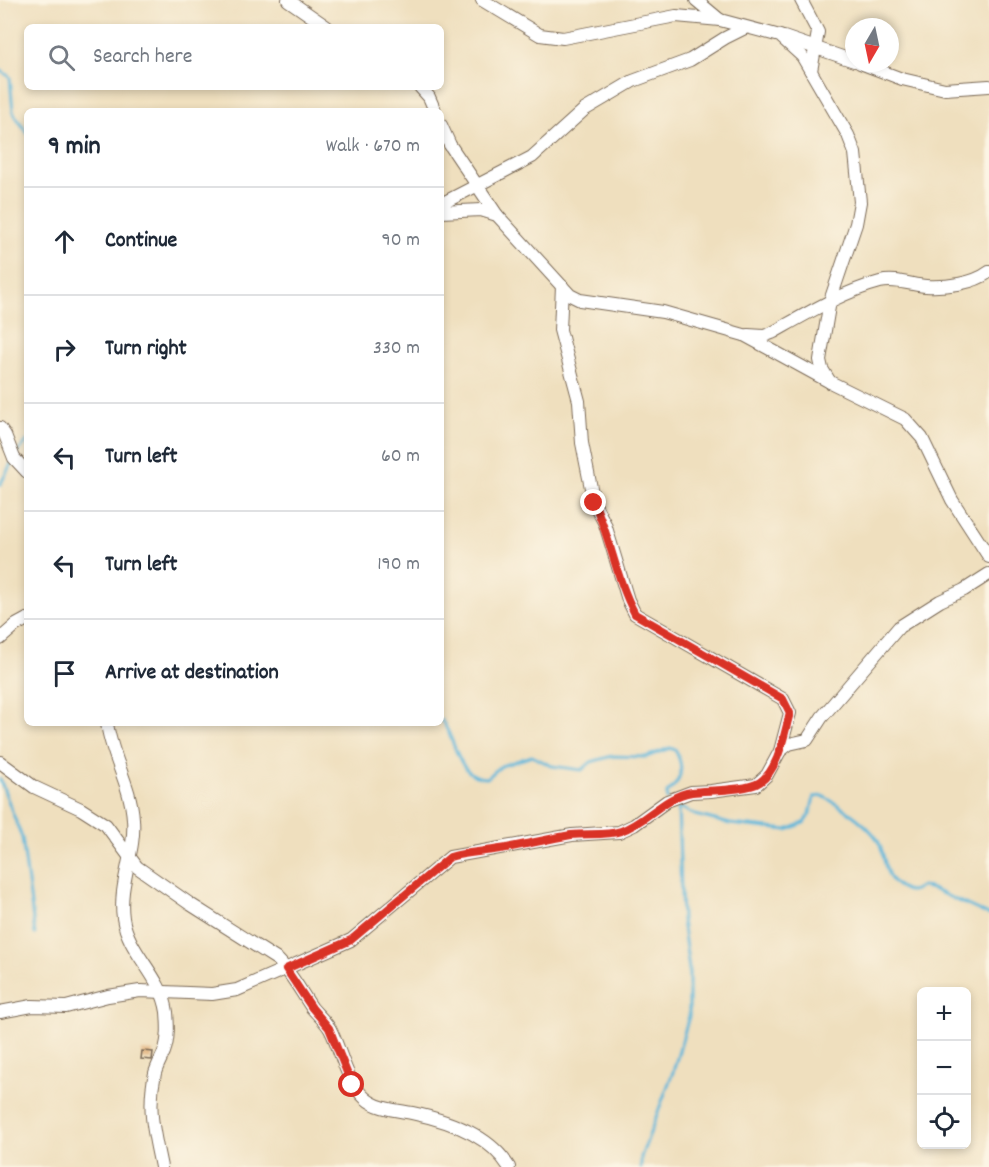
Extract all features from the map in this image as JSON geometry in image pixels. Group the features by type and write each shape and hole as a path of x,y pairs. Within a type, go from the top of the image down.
{"street":[{"path":"288,0 323,24"},
{"path":"482,0 540,34 563,38 676,16 720,20 816,46 845,57"},
{"path":"696,0 720,20"},
{"path":"801,0 818,32 811,71"},
{"path":"444,202 532,157 584,110 633,81 690,60 745,28"},
{"path":"780,36 802,56 848,135 855,153 860,202 830,301 820,360 822,369 830,382"},
{"path":"884,72 902,79 945,88 989,86"},
{"path":"423,90 434,108"},
{"path":"444,132 476,186 497,215 570,295 580,300 663,312 744,335 830,382 905,419 922,438 952,500 989,556"},
{"path":"444,212 481,210 497,215"},
{"path":"744,335 764,336 772,333 830,301 881,282 890,280 941,286 970,281 989,272"},
{"path":"0,1012 32,1006 66,1006 140,991 212,994 237,990 351,940 450,857 572,835 619,832 634,825 667,801 691,792 711,792 756,784 768,775 780,751 790,713 783,699 635,614 627,600 604,524 594,503 582,443 579,400 560,330 562,286"},
{"path":"0,428 14,458 24,469"},
{"path":"780,751 789,744 807,740 822,717 899,627 989,574"},
{"path":"0,639 24,621"},
{"path":"107,726 109,738 132,799 134,823 123,898 123,917 129,940 161,991 166,1009 168,1032 165,1049 155,1071 151,1103 151,1125 161,1167"},
{"path":"0,762 34,787 81,809 106,825 137,867 278,960 329,1028 352,1085 366,1099 377,1106 430,1117 451,1124 479,1138 505,1160 509,1167"}],"building":[{"path":"142,1051 153,1052 152,1060 141,1059"}],"waterway":[{"path":"0,70 10,77 13,112 24,128"},
{"path":"16,455 24,445"},
{"path":"0,485 13,460"},
{"path":"444,725 463,764 476,776 487,778 501,766 532,756 552,766 582,770 591,762 612,756 646,757 670,748 675,750 681,768 679,779 667,793 667,799"},
{"path":"0,779 22,838 35,934"},
{"path":"673,804 695,815 730,824 787,830 804,823 810,814 814,797 823,796 851,814 875,836 882,849 887,871 894,883 909,891 922,886 932,889 989,915"},
{"path":"641,1167 641,1157 673,1072 689,1016 689,969 682,920 678,806"}],"route":[{"path":"352,1085 329,1028 312,1008 286,969 351,940 450,857 572,835 619,832 634,825 667,801 691,792 711,792 761,782 768,775 780,751 790,713 783,699 635,614 627,600 604,524 594,503"}]}
